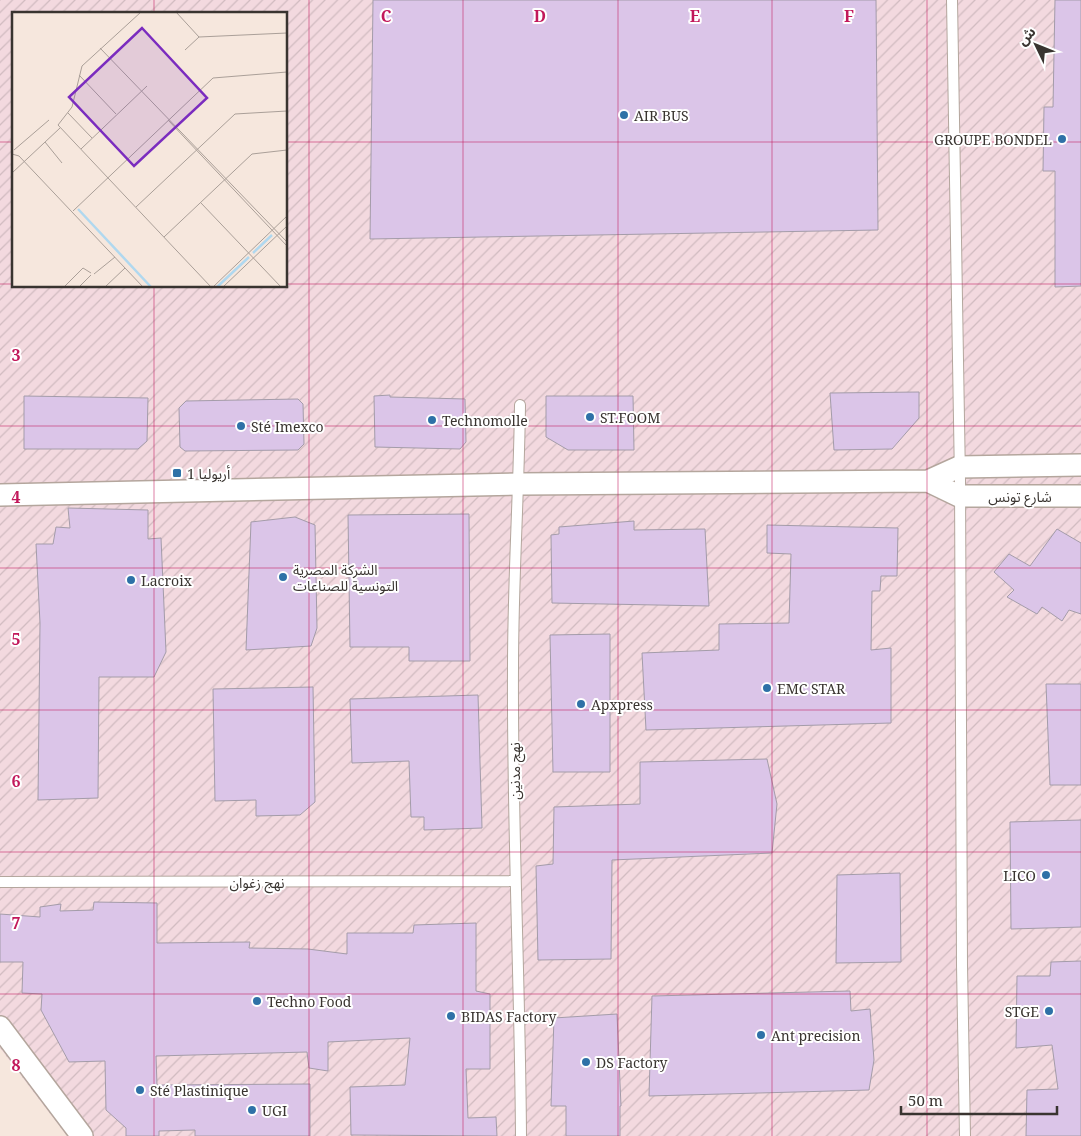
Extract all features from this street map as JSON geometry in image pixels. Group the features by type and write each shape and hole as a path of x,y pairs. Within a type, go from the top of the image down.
{"street":[{"path":"928,482 960,467 1081,465"},
{"path":"0,495 519,484 928,482 959,496"},
{"name":"شارع تونس","path":"959,496 1081,496"},
{"path":"0,1027 82,1136"}],"lane":[{"path":"952,0 960,467 962,955 965,1136"},
{"name":"نهج مدنين","path":"520,405 513,665 515,881 521,1071 521,1136"},
{"name":"نهج زغوان","path":"0,882 515,881"}],"shaded area":[{"path":"0,0 1081,0 1081,1136 67,1136 0,1048"}],"building":[{"name":"AIR BUS","path":"373,0 876,0 878,230 370,239"},
{"name":"GROUPE BONDEL","path":"1055,0 1081,0 1081,286 1055,287 1055,171 1043,171 1044,107 1053,107"},
{"path":"919,392 919,418 892,449 834,450 830,393"},
{"name":"Technomolle","path":"390,395 390,397 465,399 466,442 460,449 375,447 374,396"},
{"path":"24,396 148,398 147,441 138,449 24,449"},
{"name":"ST.FOOM","path":"546,396 633,396 634,450 568,450 546,437"},
{"name":"Sté Imexco","path":"298,399 303,404 304,444 298,450 185,451 180,447 179,408 186,401"},
{"path":"68,508 148,510 148,539 161,538 166,652 154,677 99,677 98,798 38,800 40,623 36,544 53,544 56,527 70,528"},
{"path":"469,514 470,661 409,661 409,647 350,647 348,515"},
{"name":"الشركة المصرية التونسية للصناعات","path":"295,517 315,525 317,628 311,646 246,650 251,522"},
{"path":"634,521 634,530 705,529 709,606 552,603 551,535 559,534 559,527"},
{"name":"EMC STAR","path":"767,525 898,528 897,576 881,576 880,591 872,591 871,650 891,648 891,723 646,730 642,653 719,650 719,624 789,623 791,554 767,553"},
{"path":"1057,529 1081,543 1081,614 1069,610 1062,621 1042,607 1037,614 1007,597 1014,590 994,572 1009,554 1030,566"},
{"name":"Apxpress","path":"610,634 610,772 553,772 550,635"},
{"path":"1046,684 1081,684 1081,785 1050,785"},
{"path":"313,687 315,802 300,815 256,816 256,800 215,801 213,689"},
{"path":"478,695 482,828 424,830 424,817 411,817 409,761 352,763 350,699"},
{"path":"767,759 777,804 772,853 612,860 611,959 538,960 536,866 553,864 554,807 640,804 640,762"},
{"name":"LICO","path":"1081,820 1081,927 1011,929 1010,822"},
{"path":"900,873 901,962 836,963 837,875"},
{"path":"94,902 157,903 157,943 250,942 249,948 308,949 347,954 347,933 413,933 414,925 476,923 476,991 490,994 490,1069 466,1069 468,1118 496,1117 497,1136 351,1135 350,1087 405,1085 410,1038 328,1042 328,1071 309,1068 307,1052 156,1056 157,1085 310,1084 310,1136 195,1136 195,1130 159,1131 159,1136 126,1136 126,1128 106,1110 105,1061 69,1062 41,1010 42,994 22,993 23,962 0,962 0,914 40,917 40,907 61,904 60,911 93,910"},
{"name":"STGE","path":"1081,961 1081,1136 1026,1136 1027,1090 1058,1089 1052,1045 1016,1048 1017,976 1050,976 1051,962"},
{"name":"Ant precision","path":"850,991 851,1011 870,1009 874,1060 869,1090 649,1096 652,996"},
{"name":"DS Factory","path":"617,1014 621,1106 620,1136 566,1136 566,1106 551,1106 554,1018"}],"place":[{"name":"AIR BUS","path":"624,115"},
{"name":"GROUPE BONDEL","path":"1062,139"},
{"name":"ST.FOOM","path":"590,417"},
{"name":"Technomolle","path":"432,420"},
{"name":"Sté Imexco","path":"241,426"},
{"name":"أريوليا 1","path":"177,473"},
{"name":"الشركة المصرية التونسية للصناعات","path":"283,577"},
{"name":"Lacroix","path":"131,580"},
{"name":"EMC STAR","path":"767,688"},
{"name":"Apxpress","path":"581,704"},
{"name":"LICO","path":"1046,875"},
{"name":"Techno Food","path":"257,1001"},
{"name":"STGE","path":"1049,1011"},
{"name":"BIDAS Factory","path":"451,1016"},
{"name":"Ant precision","path":"761,1035"},
{"name":"DS Factory","path":"586,1062"},
{"name":"Sté Plastinique","path":"140,1090"},
{"name":"UGI","path":"252,1110"}]}
